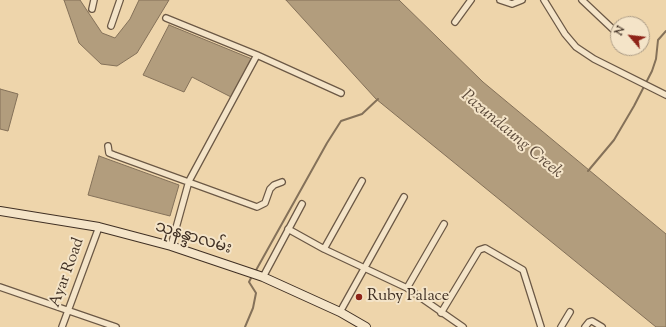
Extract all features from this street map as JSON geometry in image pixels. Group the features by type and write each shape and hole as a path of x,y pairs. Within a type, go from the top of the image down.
{"main road":[{"name":"သုနန္ဒာလမ်း","path":"0,211 99,227 172,246 263,277 340,312 366,327"}],"street":[{"path":"92,9 94,0"},
{"path":"111,26 120,0"},
{"path":"455,22 471,0"},
{"path":"500,0 512,4 522,0"},
{"path":"544,0 565,34 576,47 594,59 665,94"},
{"path":"582,0 610,26"},
{"path":"166,18 258,55 341,93"},
{"path":"172,246 189,181 258,55"},
{"path":"108,146 109,153 257,207 264,203 270,189 274,185 282,182"},
{"path":"324,249 362,181"},
{"path":"340,312 404,197"},
{"path":"263,277 302,204"},
{"path":"407,288 444,224"},
{"name":"Ayar Road","path":"62,327 99,227"},
{"path":"288,229 324,249 366,267 407,288 463,327"},
{"path":"441,313 479,250 485,248 523,270 541,327"},
{"path":"0,287 116,327"},
{"path":"561,327 570,312"},
{"path":"585,327 590,321 602,327"}],"water":[{"path":"64,0 80,0 102,33 115,38 130,19 139,0 169,0 137,53 117,66 101,64 79,43"},
{"name":"Pazundaung Creek","path":"286,0 399,0 483,82 666,234 666,327 656,327 376,99"},
{"path":"169,25 252,59 231,97 192,77 184,92 143,75"},
{"path":"0,89 18,94 8,131 0,129"},
{"path":"99,156 179,185 170,216 88,195"}],"waterway":[{"path":"588,171 614,140 634,106 652,71 656,59 658,40 666,31"},
{"path":"255,272 327,143 341,121 362,114 378,99"},
{"path":"245,327 253,308 256,293 249,282 252,276"}],"place":[{"name":"Ruby Palace","path":"359,297"}]}
